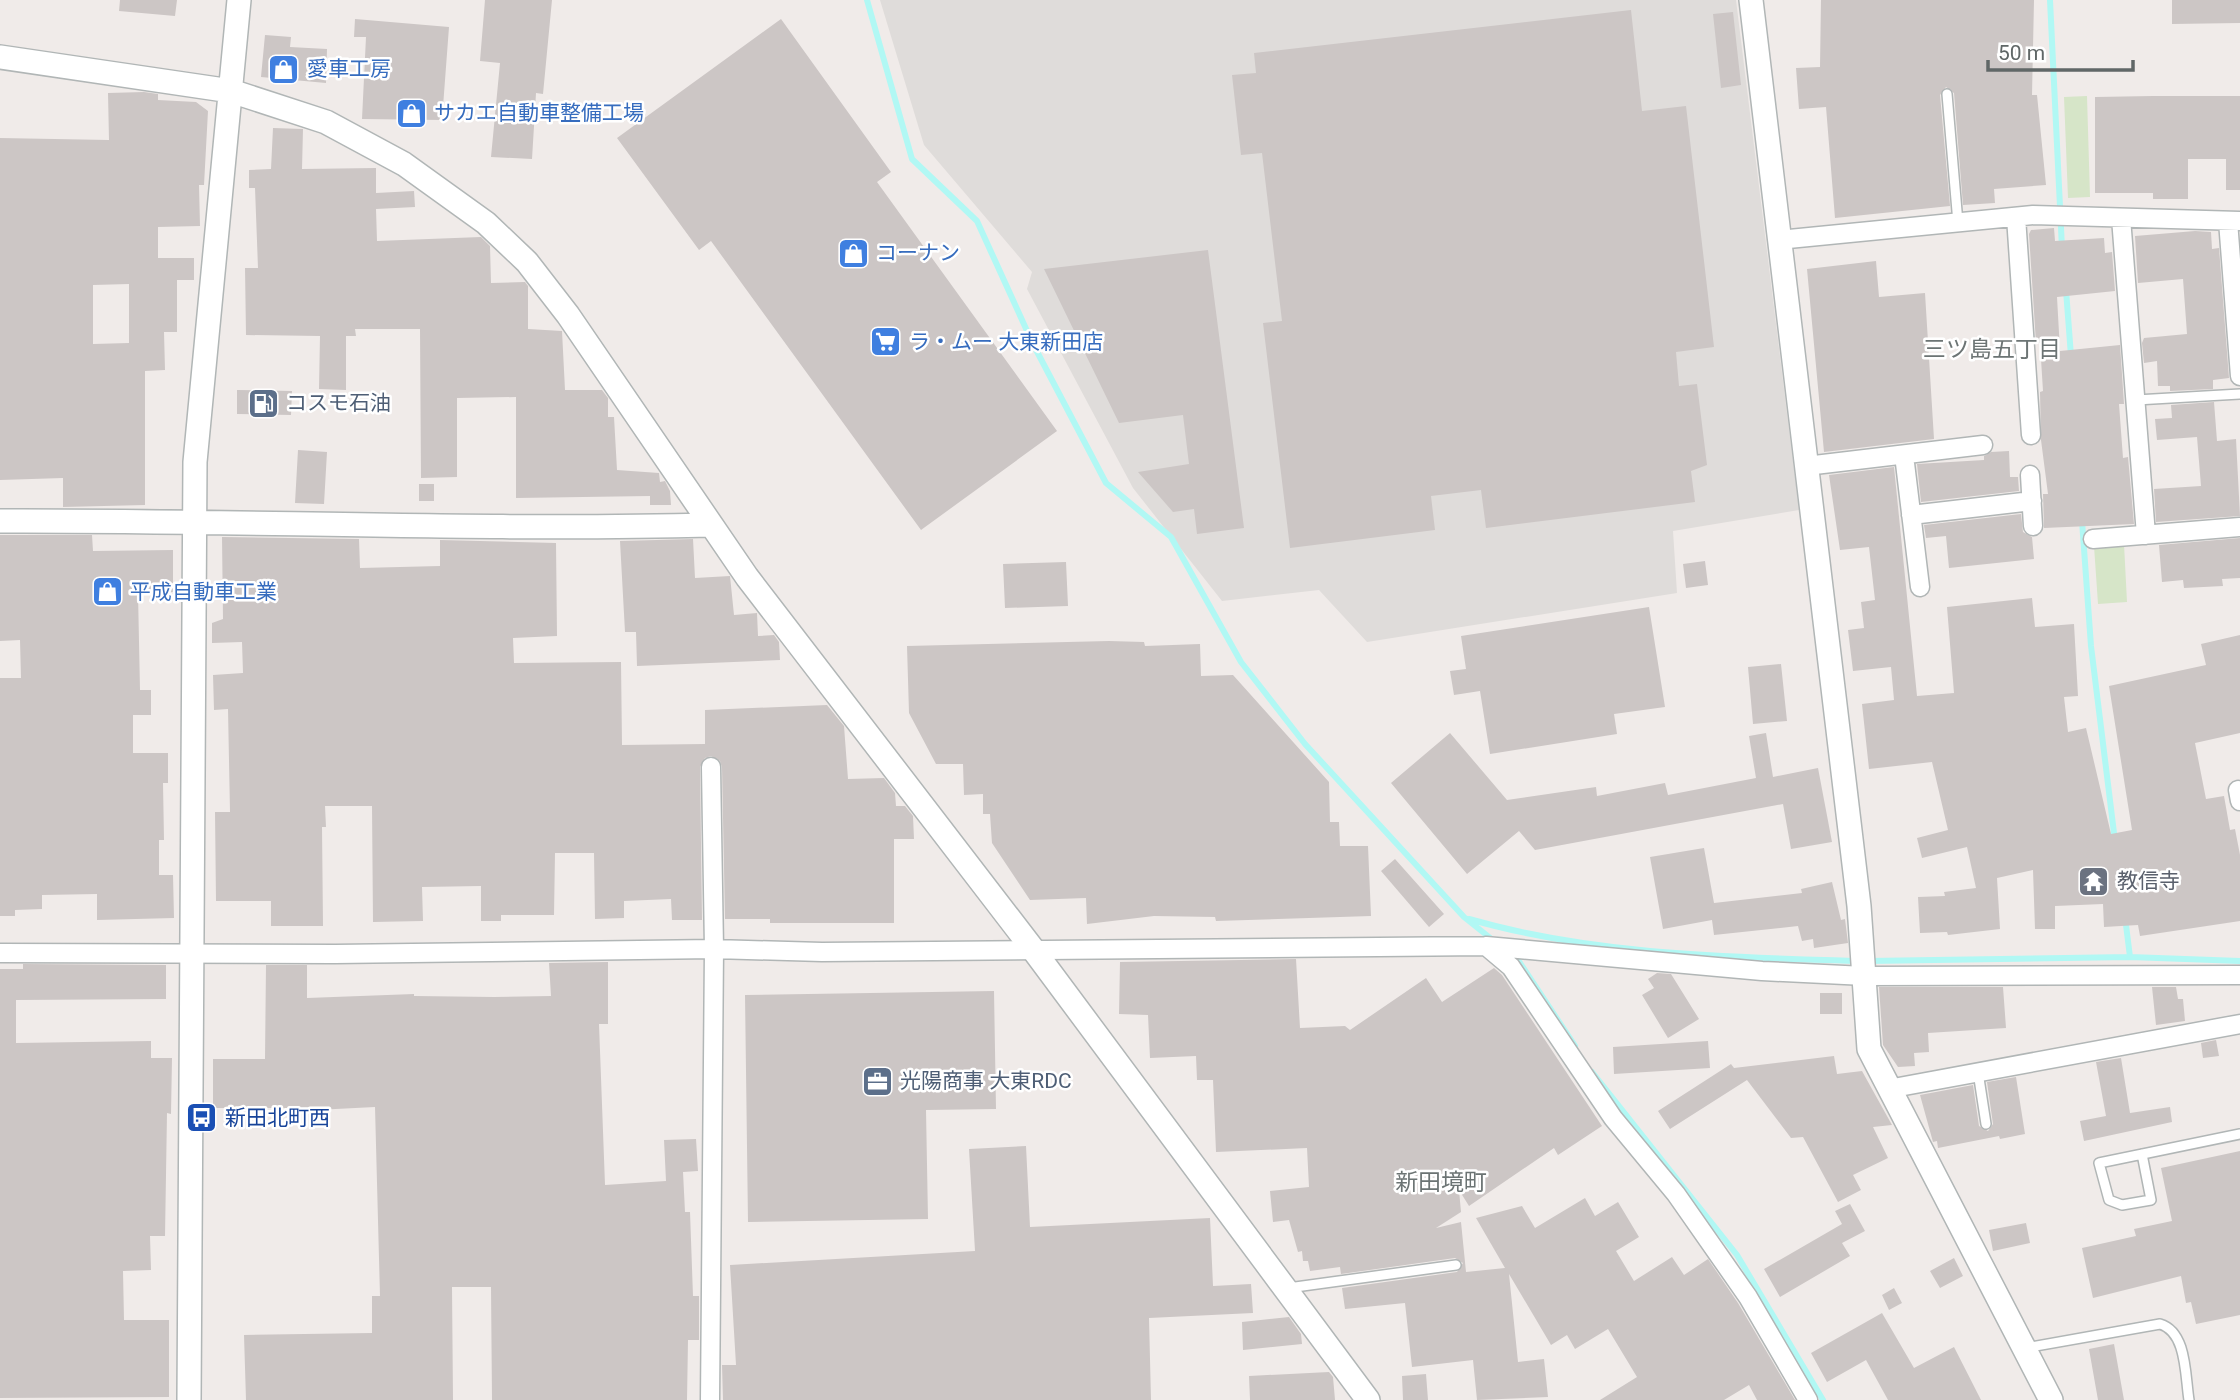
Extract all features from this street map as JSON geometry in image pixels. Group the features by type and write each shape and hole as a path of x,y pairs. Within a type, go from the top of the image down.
{"street":[{"path":"189,1400 195,462 239,0"},
{"path":"1751,0 1865,976 1869,1049 2051,1400"},
{"path":"0,57 231,91 326,122 404,164 486,223 527,262 568,315 711,525 1032,948 1368,1400"},
{"path":"1779,240 2016,217 2234,221 2240,376"},
{"path":"2016,217 2031,435"},
{"path":"2121,218 2146,535"},
{"path":"1806,466 1983,445"},
{"path":"1904,454 1920,587"},
{"path":"2030,475 2033,526"},
{"path":"1911,514 2032,501"},
{"path":"0,521 194,521 308,526 711,525"},
{"path":"2093,539 2240,527"},
{"path":"710,767 714,949 710,1400"},
{"path":"1486,946 1511,967 1613,1118 1676,1194 1748,1297 1808,1400"},
{"path":"0,953 335,954 714,949 822,951 1486,946 1762,971 1865,976 2240,975"},
{"path":"1888,1089 2240,1024"}],"lane":[{"path":"1947,94 1958,223"},
{"path":"2136,400 2240,394"},
{"path":"1978,1072 1986,1124"},
{"path":"2142,1154 2151,1200 2122,1205 2109,1199 2099,1163 2142,1154 2240,1135"},
{"path":"1285,1288 1456,1265"},
{"path":"2024,1348 2160,1324 2171,1327 2179,1340 2189,1400"}],"shaded area":[{"path":"880,0 1736,0 1799,510 1673,531 1677,593 1367,642 1319,590 1222,601 1133,488 1027,289 1032,272 924,145"}],"green space":[{"path":"2087,96 2090,197 2068,198 2064,97"},
{"path":"2124,544 2127,602 2098,604 2094,546"}],"building":[{"path":"120,0 177,0 175,16 119,11"},
{"path":"485,0 552,0 543,94 536,93 532,159 491,157 500,63 480,61"},
{"path":"1821,0 2034,0 2032,95 2037,95 2046,185 1994,189 1995,203 1963,205 1954,93 1946,87 1940,95 1950,206 1835,218 1826,107 1799,109 1796,68 1820,67"},
{"path":"2172,0 2240,0 2240,23 2172,24"},
{"path":"1631,10 1642,111 1686,106 1714,347 1676,352 1679,386 1697,384 1707,465 1691,471 1695,502 1486,528 1481,490 1431,496 1435,530 1290,548 1263,323 1282,321 1262,153 1241,155 1232,75 1256,73 1254,53"},
{"path":"1733,12 1741,85 1721,88 1713,14"},
{"path":"355,19 449,27 442,120 362,119 366,37 354,37"},
{"path":"781,19 891,172 877,182 1057,431 921,530 711,241 699,250 617,138"},
{"path":"265,35 291,37 290,47 327,49 326,83 261,77"},
{"path":"108,93 158,94 158,100 196,102 208,111 204,185 199,185 200,226 158,227 158,258 194,258 194,280 177,280 177,332 164,332 165,370 145,371 145,505 63,507 63,478 0,480 0,138 109,140","holes":["129,284 129,343 93,344 93,285"]},
{"path":"2240,96 2240,190 2226,190 2226,159 2188,159 2188,199 2153,199 2153,193 2095,193 2095,97"},
{"path":"273,128 303,129 302,169 376,168 376,193 414,191 415,207 376,209 377,241 481,237 490,246 491,283 525,282 528,286 528,329 562,331 565,390 602,390 608,398 608,417 614,417 617,470 659,473 660,482 665,481 670,491 671,505 650,505 650,496 516,498 516,397 457,398 457,477 421,478 420,329 355,329 356,336 346,336 346,390 319,389 320,336 246,335 245,268 258,268 255,188 249,188 249,170 271,169"},
{"path":"2054,228 2055,241 2104,238 2105,253 2112,252 2115,291 2057,297 2060,351 2120,345 2124,404 2119,404 2123,458 2128,457 2134,524 2044,528 2043,494 2048,494 2041,440 2040,392 2043,391 2040,343 2036,343 2029,234 2031,230"},
{"path":"2211,232 2212,249 2219,248 2229,378 2213,380 2213,389 2170,391 2170,386 2158,386 2157,361 2144,363 2142,343 2144,338 2187,334 2183,279 2138,283 2135,236"},
{"path":"1208,250 1244,528 1197,534 1194,509 1173,512 1138,472 1189,464 1183,415 1119,423 1044,269"},
{"path":"1876,261 1879,297 1925,293 1934,439 1824,452 1807,269"},
{"path":"237,390 292,391 291,415 237,414"},
{"path":"2214,402 2217,441 2236,439 2240,516 2156,522 2154,489 2201,486 2197,437 2157,440 2155,419 2172,418 2171,405"},
{"path":"298,450 327,452 324,504 295,503"},
{"path":"2009,451 2010,477 2018,477 2019,491 1921,502 1917,464 1984,460 1984,456 1991,452"},
{"path":"1894,467 1917,696 1954,693 1947,607 2032,598 2035,627 2074,624 2078,696 2064,697 2068,732 2086,728 2111,834 2132,830 2109,686 2206,665 2201,644 2240,635 2240,733 2195,743 2206,799 2224,796 2230,830 2235,829 2240,855 2240,921 2140,936 2138,925 2104,927 2103,904 2055,906 2055,929 2035,929 2033,870 1997,878 2000,929 1948,935 1947,932 1920,933 1918,897 1945,896 1944,892 1976,888 1967,847 1922,858 1917,838 1948,830 1932,762 1869,769 1862,704 1894,700 1891,667 1853,671 1848,630 1864,628 1861,602 1875,600 1869,547 1840,550 1829,475"},
{"path":"419,484 434,484 434,501 419,501"},
{"path":"2021,514 2023,532 2032,537 2034,559 1949,568 1946,536 1926,538 1924,525"},
{"path":"0,535 92,535 93,551 173,550 173,592 138,593 140,690 151,690 151,715 133,715 133,753 168,753 168,783 163,783 164,840 159,840 159,875 173,875 174,918 97,920 97,894 42,895 42,909 15,910 15,916 0,916 0,678 21,678 20,640 0,641"},
{"path":"222,537 359,539 360,568 440,566 440,540 556,543 557,636 513,638 514,663 621,662 622,745 705,744 705,710 827,705 844,726 848,779 884,778 895,793 896,806 905,806 913,816 914,839 894,839 894,923 770,923 770,919 725,919 722,767 720,761 711,756 705,758 700,767 702,920 672,920 671,899 624,901 624,918 595,919 594,853 555,853 554,915 501,915 501,921 481,921 481,886 422,887 423,921 373,922 372,806 325,806 326,827 322,827 323,926 271,926 271,901 216,901 215,812 230,812 228,709 214,710 213,675 243,673 242,642 212,643 212,623 223,619"},
{"path":"2240,538 2240,578 2222,579 2223,586 2184,588 2183,580 2162,582 2159,545"},
{"path":"693,539 695,578 730,576 734,615 757,613 758,636 774,635 779,642 780,660 637,666 636,632 625,632 620,541"},
{"path":"1705,561 1708,585 1686,588 1683,564"},
{"path":"1066,562 1068,606 1005,608 1003,564"},
{"path":"1649,607 1665,707 1614,714 1617,734 1490,754 1480,691 1454,695 1450,671 1466,669 1461,636"},
{"path":"1144,642 1145,646 1200,644 1201,676 1233,675 1329,782 1330,822 1339,822 1340,846 1368,846 1371,916 1216,921 1215,917 1154,916 1087,924 1086,898 1030,900 992,843 990,814 983,814 983,794 964,795 963,764 936,764 909,713 907,646"},
{"path":"1781,664 1787,721 1753,724 1748,667"},
{"path":"1450,733 1507,800 1596,787 1597,796 1665,783 1668,795 1756,778 1749,736 1766,733 1773,777 1818,768 1832,842 1791,849 1783,804 1535,850 1519,831 1467,874 1391,783"},
{"path":"1704,848 1714,903 1802,893 1801,889 1832,882 1841,920 1845,919 1848,943 1814,948 1813,939 1802,941 1798,926 1714,935 1712,920 1663,929 1650,857"},
{"path":"1395,859 1444,914 1429,927 1381,871"},
{"path":"1296,959 1300,1028 1345,1026 1350,1030 1426,978 1442,1002 1494,968 1502,975 1602,1126 1558,1155 1554,1148 1469,1206 1459,1190 1461,1212 1436,1228 1461,1222 1466,1272 1505,1268 1476,1218 1522,1206 1535,1228 1585,1198 1595,1216 1618,1202 1639,1237 1616,1251 1634,1281 1672,1257 1684,1275 1708,1259 1738,1303 1795,1400 1757,1400 1749,1385 1724,1400 1600,1400 1637,1377 1608,1329 1575,1349 1567,1335 1551,1345 1509,1274 1518,1362 1544,1359 1548,1397 1477,1400 1473,1360 1412,1367 1405,1303 1345,1309 1342,1288 1457,1272 1463,1263 1455,1258 1341,1274 1340,1267 1310,1271 1308,1261 1303,1261 1302,1251 1298,1252 1289,1220 1273,1222 1270,1191 1309,1187 1307,1148 1216,1152 1213,1080 1197,1080 1196,1056 1150,1058 1148,1015 1119,1014 1120,962"},
{"path":"608,962 608,1024 599,1024 605,1185 666,1181 664,1140 696,1139 698,1171 683,1172 685,1212 690,1212 693,1296 699,1296 699,1340 688,1340 687,1400 492,1400 491,1287 452,1287 453,1400 246,1400 244,1335 372,1333 372,1296 380,1296 375,1107 316,1110 213,1108 213,1059 265,1059 266,965 307,965 307,998 414,994 494,997 551,996 549,963"},
{"path":"23,964 166,965 166,999 16,1000 16,1043 151,1041 151,1058 172,1058 171,1114 167,1113 165,1236 150,1236 151,1270 123,1271 124,1320 169,1320 169,1397 0,1398 0,969 23,969"},
{"path":"1657,973 1671,974 1699,1019 1668,1038 1642,995 1654,988 1648,979"},
{"path":"1879,987 2003,987 2006,1028 1928,1033 1929,1052 1914,1053 1915,1066 1898,1067 1883,1045"},
{"path":"2152,987 2176,987 2178,999 2183,999 2185,1021 2156,1025"},
{"path":"994,991 996,1109 926,1110 928,1219 748,1222 745,995"},
{"path":"1820,993 1842,993 1842,1014 1820,1014"},
{"path":"2216,1040 2219,1056 2203,1058 2201,1043"},
{"path":"1708,1041 1710,1068 1614,1074 1613,1047"},
{"path":"1834,1056 1837,1074 1862,1071 1892,1125 1873,1127 1888,1158 1853,1175 1861,1190 1838,1202 1803,1137 1791,1138 1747,1080 1670,1129 1658,1111 1731,1064 1734,1068"},
{"path":"2121,1058 2130,1113 2170,1107 2172,1122 2084,1141 2080,1121 2106,1116 2096,1062"},
{"path":"2016,1077 2025,1134 2000,1139 1999,1136 1938,1148 1937,1141 1933,1142 1920,1095 1973,1085 1979,1126 1988,1131 1993,1124 1987,1082"},
{"path":"1026,1146 1030,1227 1210,1218 1213,1286 1251,1284 1253,1313 1149,1318 1151,1400 723,1400 722,1365 736,1365 730,1265 975,1251 969,1149"},
{"path":"2240,1151 2240,1315 2196,1324 2191,1302 2186,1303 2181,1276 2093,1298 2082,1248 2136,1236 2134,1229 2172,1221 2161,1168"},
{"path":"1850,1204 1865,1231 1842,1243 1850,1256 1780,1297 1764,1269 1842,1224 1835,1211"},
{"path":"2026,1223 2030,1243 1993,1251 1989,1230"},
{"path":"1954,1258 1963,1276 1940,1288 1930,1271"},
{"path":"1894,1288 1902,1303 1889,1310 1882,1295"},
{"path":"1882,1313 1914,1368 1954,1347 1981,1400 1888,1400 1866,1360 1827,1382 1811,1353"},
{"path":"1289,1317 1301,1334 1302,1344 1243,1350 1242,1322"},
{"path":"2114,1344 2124,1400 2098,1400 2089,1349"},
{"path":"1329,1372 1333,1377 1335,1400 1250,1400 1249,1376"},
{"path":"1426,1374 1428,1400 1403,1400 1402,1376"}],"waterway":[{"path":"867,0 912,159 977,221 1033,344 1106,483 1171,537 1241,662 1305,744 1464,917 1494,941"},
{"path":"2050,0 2062,248"},
{"path":"2066,290 2071,356"},
{"path":"2082,521 2091,646 2115,841"},
{"path":"2125,917 2130,957"},
{"path":"1469,919 1516,931 1613,947 1711,955 1857,961"},
{"path":"1508,952 1518,960 1575,1046"},
{"path":"1868,961 2130,957 2240,961"},
{"path":"1592,1072 1737,1255 1823,1400"}],"place":[{"name":"愛車工房","path":"284,69"},
{"name":"サカエ自動車整備工場","path":"411,113"},
{"name":"コーナン","path":"853,253"},
{"name":"ラ・ムー 大東新田店","path":"886,342"},
{"name":"コスモ石油","path":"263,403"},
{"name":"平成自動車工業","path":"107,592"},
{"name":"教信寺","path":"2094,881"},
{"name":"光陽商事 大東RDC","path":"877,1081"},
{"name":"新田北町西","path":"202,1118"}],"district":[{"name":"三ツ島五丁目","path":"1992,349"},
{"name":"新田境町","path":"1441,1182"}]}
